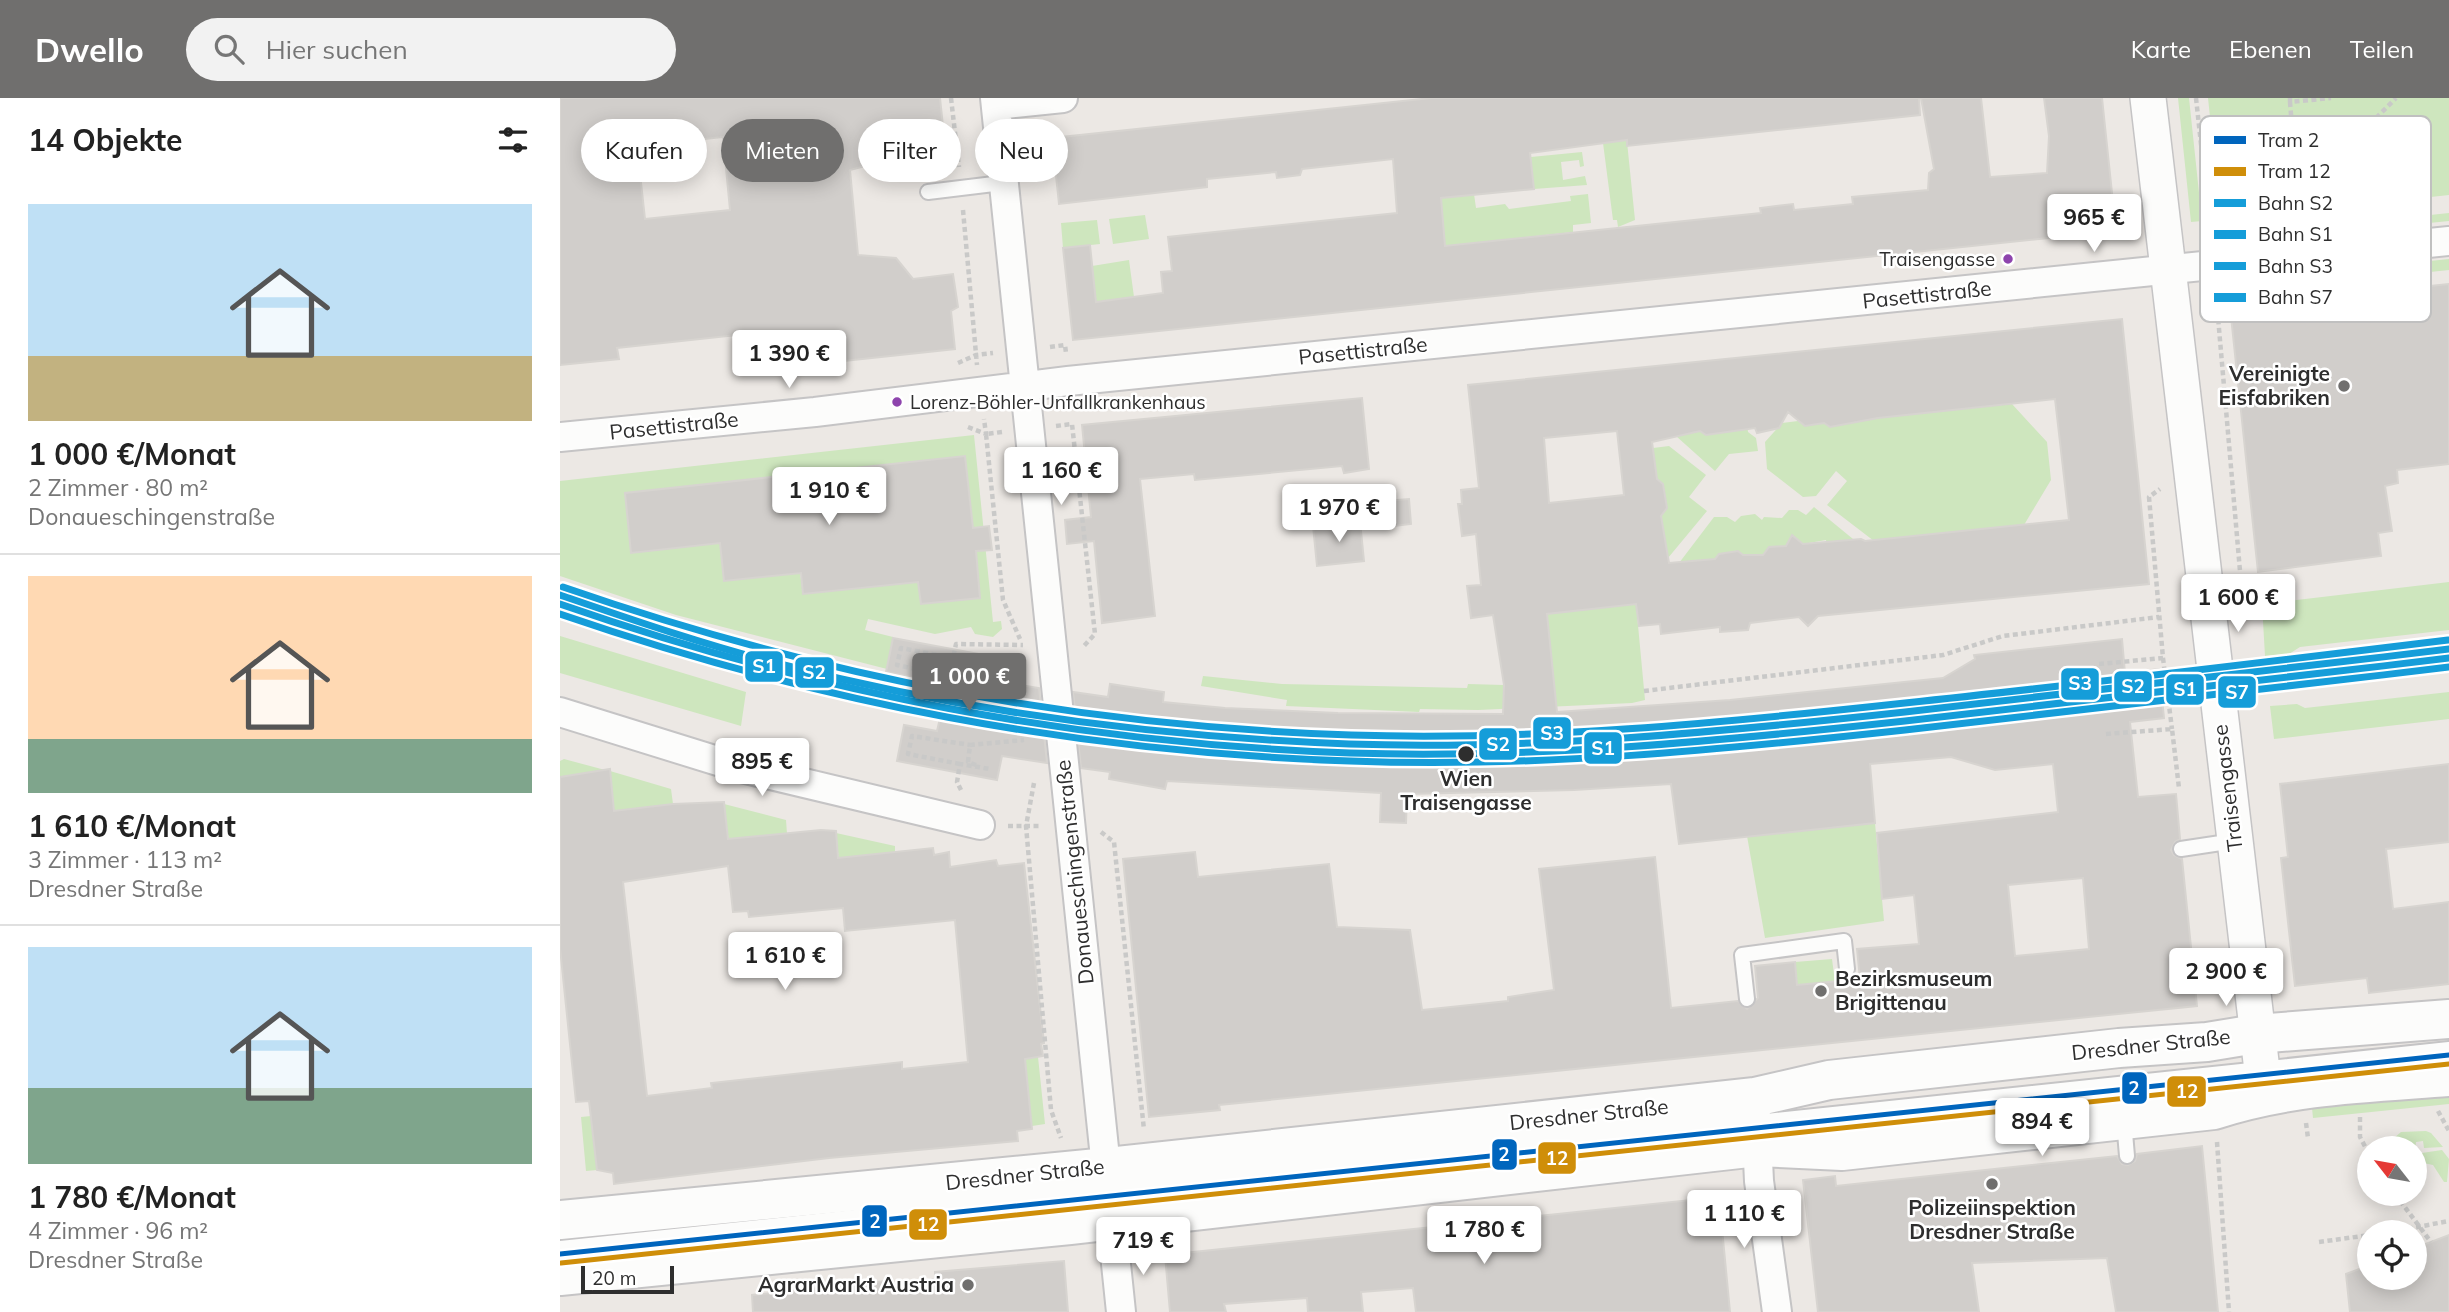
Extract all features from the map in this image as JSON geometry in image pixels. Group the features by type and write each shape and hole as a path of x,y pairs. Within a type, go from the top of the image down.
{"main road":[{"name":"Dresdner Straße","path":"560,1220 1110,1192 1756,1122 1842,1151 2125,1138 2214,1110 2260,1066 2449,1019"},
{"name":"Dresdner Straße","path":"560,1276 1110,1192 1756,1122 1829,1080 2119,1048 2207,1042 2260,1066 2304,1106 2443,1093"}],"street":[{"path":"996,102 1063,98"},
{"name":"Traisengasse","path":"2148,98 2260,1066"},
{"name":"Donaueschingenstraße","path":"996,102 1023,386 1082,826 1121,1312"},
{"name":"Pasettistraße","path":"2431,243 2449,241"},
{"name":"Pasettistraße","path":"560,437 815,412 1023,386 2200,267"},
{"path":"560,712 737,767 980,825"},
{"path":"1756,1122 1777,1312"}],"lane":[{"path":"928,192 1002,183"},
{"path":"2181,849 2234,841"},
{"path":"1747,999 1742,955 1844,941 1847,969"},
{"path":"2260,1066 2449,1049"},
{"name":"Dresdner Straße","path":"560,1248 1110,1192"}],"path":[{"path":"951,98 1003,600 1023,645 1024,659"},
{"path":"2196,98 2200,135"},
{"path":"2290,100 2331,98"},
{"path":"2378,116 2396,98"},
{"path":"2219,322 2240,576"},
{"path":"956,364 976,355"},
{"path":"968,427 986,434"},
{"path":"2179,788 2163,659 2148,497 2190,466"},
{"path":"1644,691 1943,655 2003,636 2159,617"},
{"path":"953,658 956,644 1023,645"},
{"path":"956,678 960,662 984,664 901,648 897,665 956,678 987,698"},
{"path":"2099,664 2163,659"},
{"path":"2106,734 2172,729"},
{"path":"970,745 968,762 990,769 908,754 912,736 970,745 1024,740"},
{"path":"958,773 960,764"},
{"path":"1033,769 1034,783 1026,826 1051,1110 1061,1139"},
{"path":"980,825 1082,826 1114,842 1143,1126"},
{"path":"2443,1093 2449,1131"},
{"path":"2304,1106 2308,1138"},
{"path":"2214,1110 2229,1312"},
{"path":"2360,1117 2360,1136"},
{"path":"2404,1206 2415,1220"},
{"path":"2427,1226 2449,1221"},
{"path":"2427,1236 2431,1242"},
{"path":"2319,1242 2357,1237"}],"green space":[{"path":"2178,98 2189,98 2200,202 2200,221 2191,222"},
{"path":"2208,98 2449,98 2449,195 2431,197 2431,116 2210,116"},
{"path":"1626,132 1635,220 1618,227 1617,220 1613,220 1603,143"},
{"path":"1582,152 1584,166 1580,167 1579,160 1561,162 1563,180 1585,176 1587,185 1534,189 1531,157"},
{"path":"1474,194 1476,208 1505,204 1509,209 1571,201 1570,196 1588,194 1591,223 1573,225 1573,232 1445,246 1441,198"},
{"path":"2449,213 2449,221 2431,223 2431,215"},
{"path":"1145,215 1149,239 1113,244 1109,219"},
{"path":"1097,220 1100,244 1063,248 1061,223"},
{"path":"2449,259 2449,270 2431,272 2431,261"},
{"path":"1129,260 1134,297 1096,302 1092,266"},
{"path":"2012,404 2047,442 2051,480 2024,525 1874,541 1827,505 1847,481 1836,471 1816,496 1803,497 1767,469 1765,442 1782,423 1798,421 1805,426 1824,423 1830,427 1878,418"},
{"path":"1747,424 1748,432 1756,438 1758,451 1729,454 1715,471 1676,436 1700,431 1706,435 1727,432 1732,426"},
{"path":"974,435 993,622 1001,621 1002,629 993,637 975,634 971,627 935,634 868,619 865,630 893,637 887,669 676,615 560,576 560,481","holes":["965,456 980,598 921,604 918,582 803,594 800,573 724,581 720,543 631,553 625,493"]},
{"path":"1669,446 1706,475 1689,497 1707,511 1668,558 1661,516 1667,507 1663,484 1657,479 1653,448"},
{"path":"1814,507 1853,539 1850,545 1827,547 1826,540 1803,544 1789,541 1786,546 1769,547 1763,555 1743,555 1738,551 1676,567 1714,517 1727,517 1735,522 1741,516 1755,514 1762,520 1764,517 1782,518 1789,510 1798,510 1806,515"},
{"path":"2449,582 2449,630 2300,647 2289,654 2265,656 2262,604"},
{"path":"1636,604 1645,700 1632,703 1478,710 1420,709 1419,712 1286,706 1287,700 1201,686 1203,676 1282,684 1467,688 1468,684 1504,685 1504,688 1554,684 1547,614"},
{"path":"560,636 746,692 741,726 560,673"},
{"path":"2449,692 2449,719 2274,739 2270,706 2297,704 2305,708"},
{"path":"564,759 605,770 560,777 560,761"},
{"path":"610,771 671,789 673,804 628,810 615,820"},
{"path":"724,804 786,820 787,834 729,842"},
{"path":"1875,823 1884,921 1765,938 1747,836"},
{"path":"836,833 895,846 895,852 839,861"},
{"path":"1832,959 1835,982 1797,985 1795,962"},
{"path":"1038,1057 1045,1124 1032,1126 1025,1059"},
{"path":"2449,1094 2449,1104 2313,1118 2312,1108"},
{"path":"591,1116 597,1170 586,1171 581,1117"},
{"path":"2426,1131 2443,1147 2427,1148 2427,1136 2396,1136 2401,1132"},
{"path":"2442,1150 2449,1159 2447,1182 2444,1182 2433,1165 2427,1164 2427,1152"}],"building":[{"path":"560,98 940,98 942,119 858,119 858,168 850,170 858,255 896,258 913,279 953,274 958,307 951,311 955,349 750,371 746,334 617,348 619,359 560,365","holes":["581,119 707,119 707,139 721,137 721,119 844,119 844,182 727,182 730,210 645,219 641,182 581,182"]},
{"path":"1431,98 1919,98 1920,115 1627,146 1627,140 1530,153 1534,189 1441,198 1445,246 1761,213 1760,208 1793,204 1794,210 1853,204 1852,197 1928,190 1929,173 1934,169 1921,98 1981,98 1990,177 2047,173 2049,136 2044,98 2102,98 2116,231 1073,340 1063,248 1090,245 1096,302 1163,293 1161,272 1172,271 1168,237 1397,213 1393,159 1302,169 1300,175 1277,178 1276,172 1207,179 1207,187 1059,204 1057,182 1068,182 1068,136"},
{"name":"Vereinigte Eisfabriken","path":"2449,284 2449,464 2397,470 2398,483 2385,486 2392,531 2378,533 2381,556 2258,572 2232,322 2431,322 2431,286"},
{"path":"2122,319 2149,584 1818,616 1808,626 1799,617 1750,623 1748,630 1720,632 1720,627 1661,634 1660,624 1639,626 1636,604 1547,614 1557,712 1730,700 1943,678 1975,659 1974,655 2122,639 2125,673 2159,669 2164,718 2130,722 2138,797 2176,794 2180,839 2171,850 2182,859 2197,1006 1219,1105 1220,1110 1149,1117 1123,859 1195,852 1198,877 1329,864 1337,927 1410,930 1422,1010 1508,1001 1508,997 1554,990 1539,869 1655,857 1671,1008 1738,1001 1747,1009 1758,998 1755,966 1795,962 1797,985 1860,979 1857,949 1919,944 1914,895 1882,899 1877,833 2058,812 2053,764 1995,770 1951,757 1870,764 1875,823 1679,844 1671,784 1574,790 1407,794 1406,823 1380,822 1381,793 1167,781 1165,789 1109,779 1110,772 1081,768 1073,692 1108,697 1110,684 1164,692 1163,702 1225,708 1338,713 1503,714 1504,685 1493,615 1471,618 1467,586 1481,585 1476,534 1462,536 1458,504 1462,504 1461,490 1479,488 1468,385","holes":["2055,399 2069,520 1865,541 1861,539 1803,544 1792,535 1786,546 1769,547 1763,555 1743,555 1738,551 1719,554 1715,559 1669,563 1661,516 1667,508 1663,484 1657,479 1652,442 1700,431 1706,435 1755,428 1757,433 1779,428 1788,412 1805,426 1824,423 1830,427 1878,418","1617,431 1624,495 1549,503 1544,438","2083,878 2089,949 2015,956 2008,885"]},
{"path":"1362,398 1369,469 1344,473 1342,466 1195,480 1194,474 1140,479 1155,616 1102,623 1094,541 1067,544 1065,520 1091,517 1082,425"},
{"path":"965,456 973,528 989,526 992,550 976,551 980,598 921,604 918,582 803,594 801,573 724,581 720,543 631,553 625,493"},
{"path":"1409,499 1411,524 1387,527 1384,501"},
{"path":"1360,521 1364,561 1317,566 1313,526"},
{"path":"893,638 995,657 991,680 1039,688 1047,763 1002,756 997,780 897,761 904,725 937,731 948,684 886,672"},
{"path":"2449,764 2449,842 2386,849 2393,909 2449,902 2449,984 2369,993 2367,978 2295,986 2281,858 2288,857 2280,784"},
{"path":"610,769 614,811 673,804 724,802 728,839 821,830 836,831 838,858 933,848 934,855 949,852 950,867 996,860 998,866 1024,863 1044,1043 1041,1044 1043,1056 1025,1059 1032,1129 1017,1131 1018,1141 829,1158 614,1184 613,1173 597,1170 589,1101 576,1102 560,948 560,777","holes":["728,866 733,912 748,911 749,917 843,908 845,931 955,920 968,1062 902,1069 902,1062 711,1083 712,1088 647,1096 623,882"]},
{"path":"2202,1146 2218,1312 2116,1312 2107,1258 1972,1263 1979,1312 1818,1312 1803,1180 1835,1176 1836,1186 2117,1156 2122,1164 2128,1165 2135,1161 2137,1154"},
{"path":"1719,1197 1730,1312 1416,1312 1413,1288 1361,1292 1363,1312 1308,1312 1307,1298 1224,1304 1226,1312 1170,1312 1165,1255"},
{"path":"2449,1235 2449,1312 2350,1312 2346,1274 2357,1270 2357,1290 2427,1290 2427,1243"},
{"path":"1064,1261 1068,1312 753,1312 752,1295 885,1281 886,1285 935,1279 935,1272"}],"tram line":[{"name":"2","path":"560,1254 2449,1055"},
{"name":"12","path":"561,1263 2449,1064"}],"rail line":[{"name":"S3","path":"563,587 757,647 951,691 1148,721 1351,735 1559,733 1698,723 2041,688 2448,640"},
{"name":"S2","path":"560,595 752,657 920,696 991,709 1134,728 1277,741 1349,744 1489,744 1628,738 1836,719 2449,649"},
{"name":"S1","path":"560,604 754,664 949,708 1047,725 1147,738 1350,753 1489,753 1628,747 1836,728 2449,658"},
{"name":"S7","path":"560,614 657,646 754,673 949,717 1147,747 1350,761 1489,762 1628,756 1836,737 2449,667"}],"place":[{"name":"Traisengasse","path":"2008,259"},
{"name":"Vereinigte Eisfabriken","path":"2344,386"},
{"name":"Lorenz-Böhler-Unfallkrankenhaus","path":"897,402"},
{"name":"Wien Traisengasse","path":"1466,754"},
{"name":"Bezirksmuseum Brigittenau","path":"1821,991"},
{"name":"Polizeiinspektion Dresdner Straße","path":"1992,1184"},
{"name":"AgrarMarkt Austria","path":"968,1285"}]}
